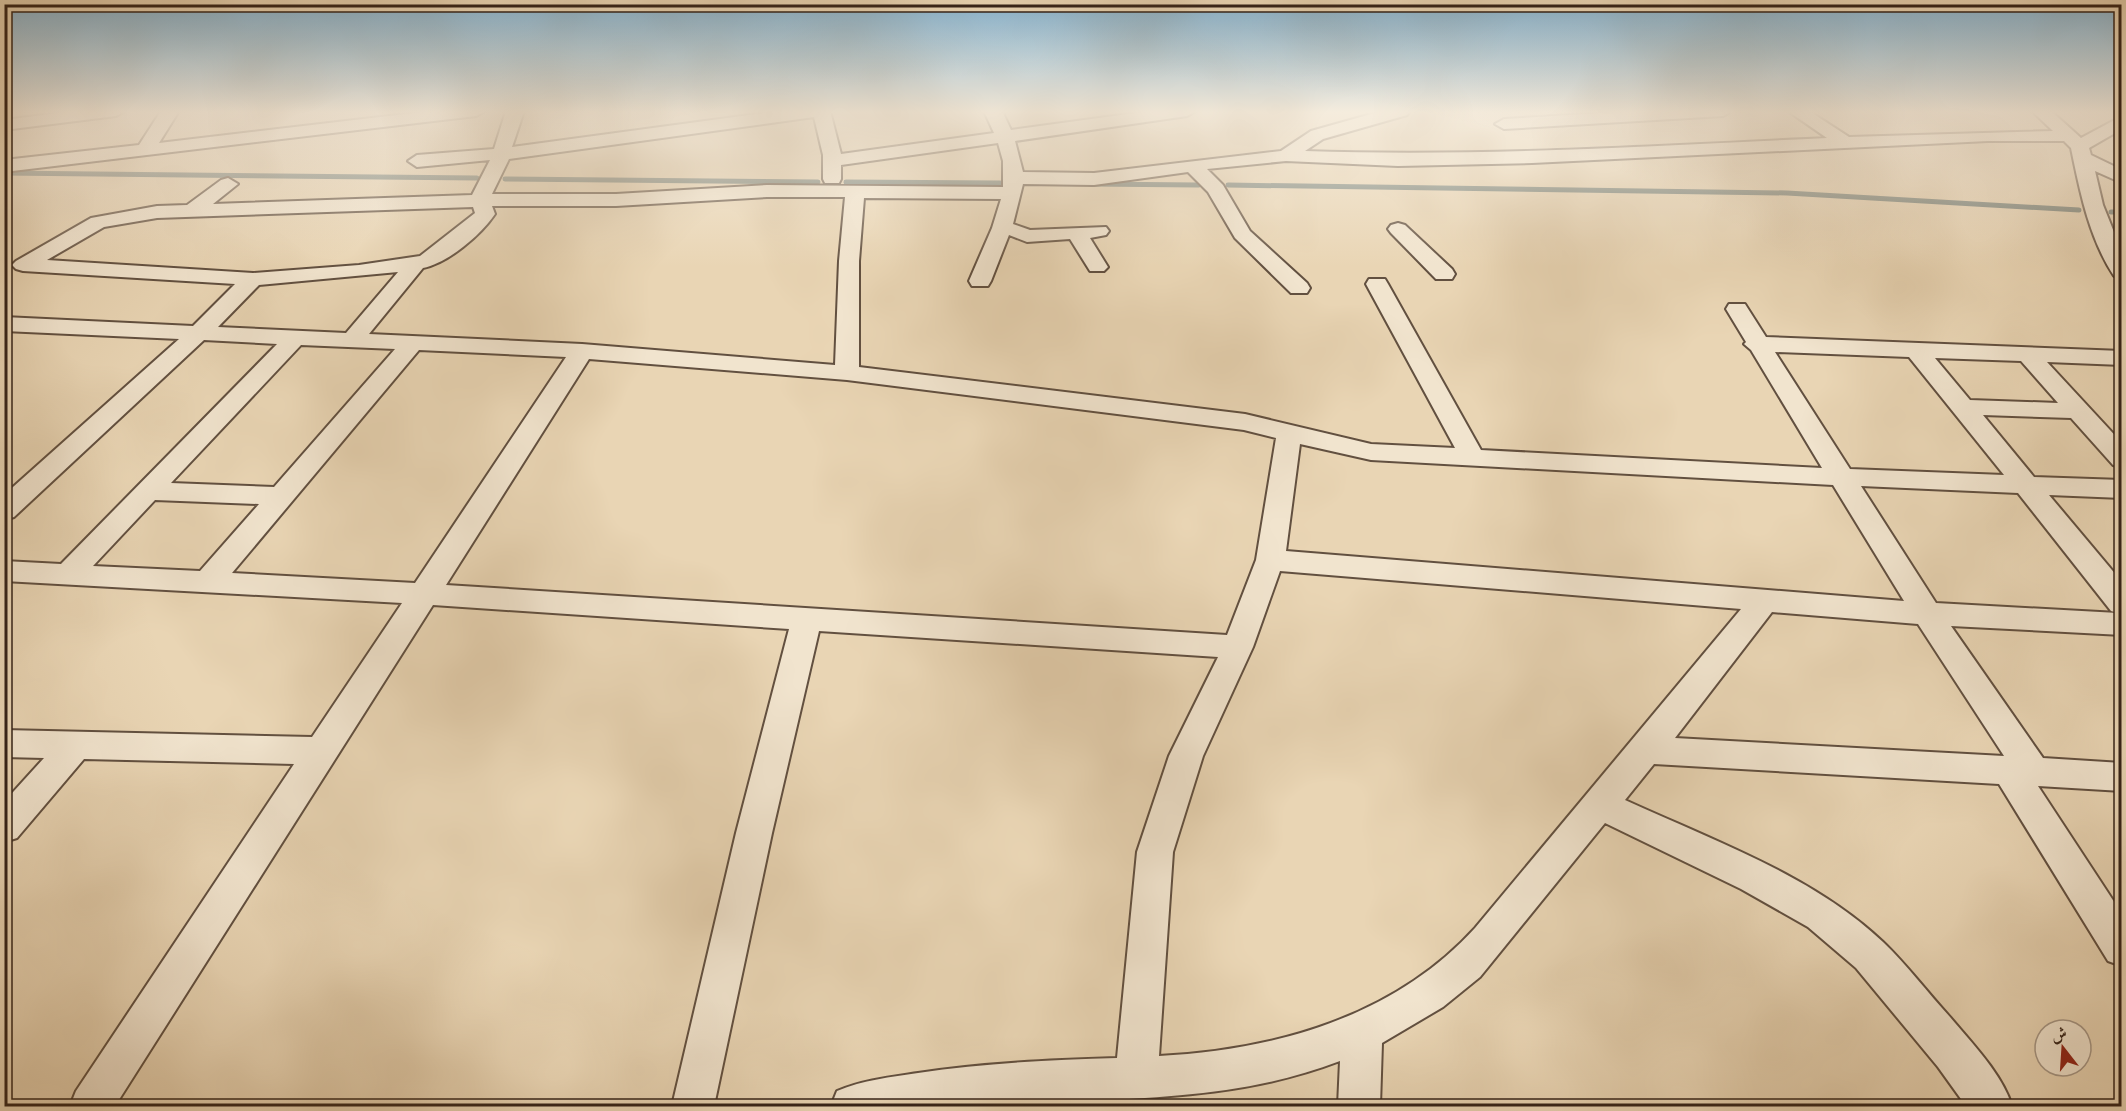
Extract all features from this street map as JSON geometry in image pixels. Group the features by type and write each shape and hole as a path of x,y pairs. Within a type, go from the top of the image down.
{"street":[{"path":"4,166 32,163"},
{"path":"14,266 253,279 359,271 416,263 435,257 452,240 482,219 485,214 481,200 498,163"},
{"path":"831,191 833,163"},
{"path":"980,282 1002,228 1014,186 1010,163"},
{"path":"14,266 98,222 134,214 193,210 360,207 481,200 616,200 754,192 1014,186 1094,179 1222,163"},
{"path":"2082,163 2093,205 2119,263"},
{"path":"2101,163 2121,177"},
{"path":"1193,166 1216,189 1242,234 1299,288"},
{"path":"193,210 228,184"},
{"path":"847,373 849,261 855,191"},
{"path":"1002,228 1015,230 1027,236 1099,231"},
{"path":"1398,229 1444,274"},
{"path":"1077,233 1097,267"},
{"path":"352,340 416,263"},
{"path":"4,511 200,332 253,279"},
{"path":"1377,284 1472,456"},
{"path":"1737,309 1756,344 1927,614 2021,772 2121,948"},
{"path":"4,324 582,351 847,373 1245,422 1371,452 1840,477 2121,489"},
{"path":"66,576 296,337"},
{"path":"206,584 413,344"},
{"path":"1756,344 2121,358"},
{"path":"91,1107 582,351"},
{"path":"1917,351 2121,603"},
{"path":"2028,355 2121,459"},
{"path":"1962,407 2078,411"},
{"path":"1136,1079 1155,852 1186,756 1238,647 1270,560 1289,434"},
{"path":"150,491 282,496"},
{"path":"1270,560 1927,614 2121,624"},
{"path":"4,571 206,584 426,594 1238,647"},
{"path":"852,1107 956,1089 1136,1079 1233,1070 1310,1054 1362,1033 1408,1007 1455,974 1492,937 1536,880 1601,805 1712,669 1765,600"},
{"path":"693,1107 754,833 807,619"},
{"path":"4,743 323,752"},
{"path":"4,827 75,746"},
{"path":"1644,750 2121,777"},
{"path":"1601,805 1754,877 1821,915 1870,954 1953,1052 1991,1107"},
{"path":"1359,1107 1362,1033"}],"waterway":[{"path":"4,173 477,178"},
{"path":"505,179 818,182"},
{"path":"846,182 1000,183"},
{"path":"1090,184 1199,185"},
{"path":"1228,185 1787,193 2079,210"},
{"path":"2111,212 2122,212"}]}
